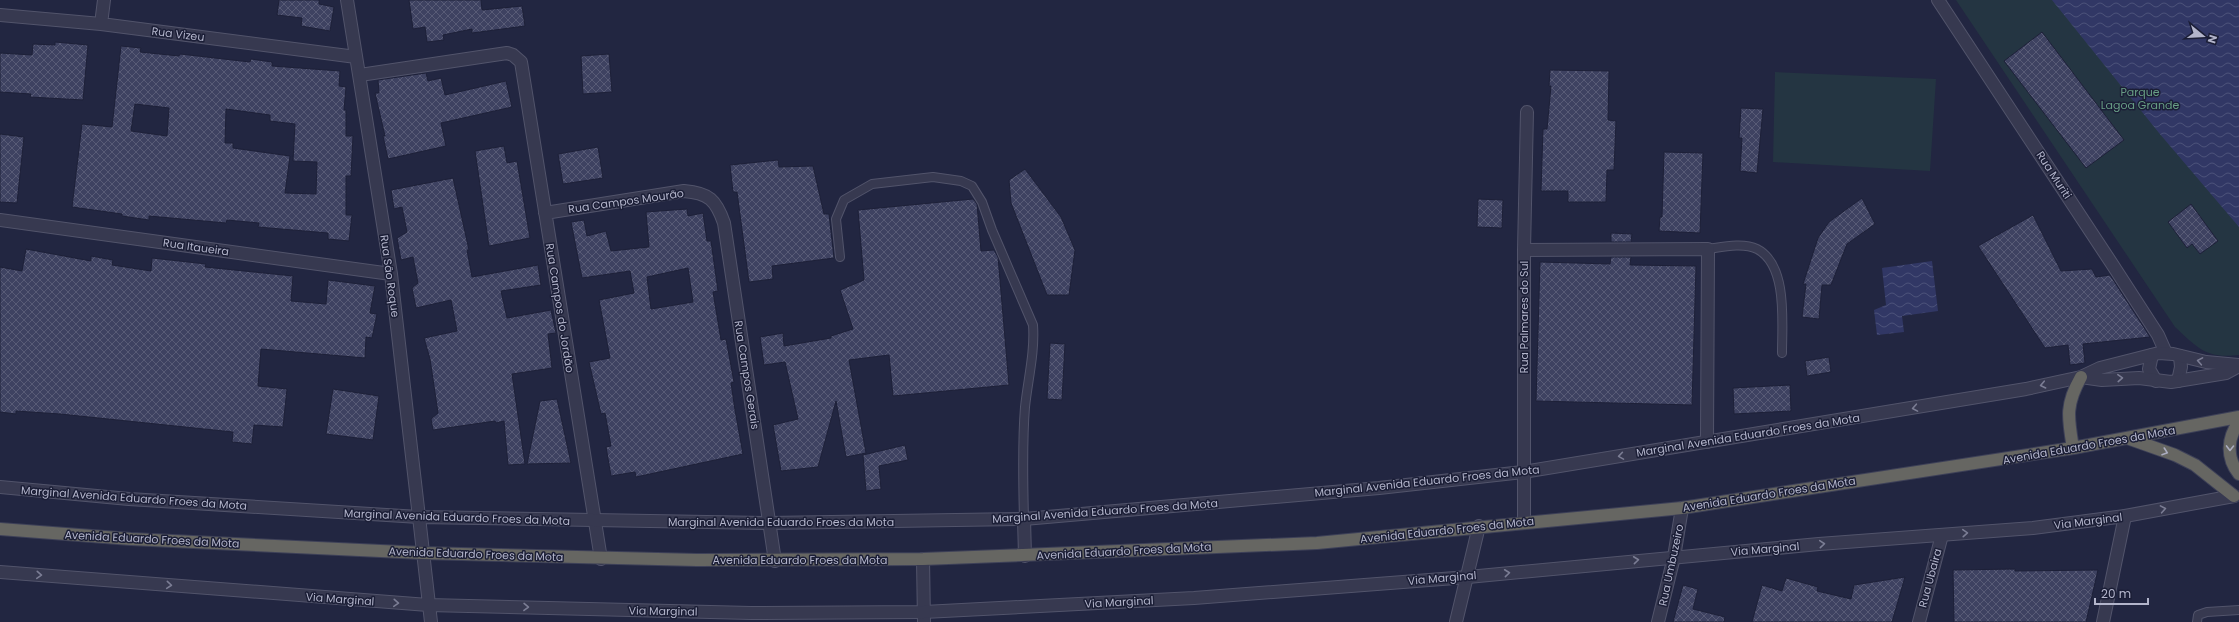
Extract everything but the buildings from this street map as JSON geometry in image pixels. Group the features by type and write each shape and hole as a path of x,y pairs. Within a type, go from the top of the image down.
{"highway":[{"path":"2073,448 2068,408 2073,391 2081,378"},
{"name":"Avenida Eduardo Froes da Mota","path":"0,529 131,539 424,553 601,559 923,559 1317,543 1479,526 1682,508 2073,448 2128,439 2239,417"},
{"path":"2239,422 2232,431 2229,449 2233,467 2239,474"},
{"path":"2128,439 2175,455 2195,465 2234,496"}],"street":[{"path":"101,24 104,0"},
{"name":"Rua São Roque","path":"347,0 391,274 431,622"},
{"name":"Rua Muriti","path":"1938,0 2126,285 2158,335 2166,353"},
{"name":"Rua Vizeu","path":"0,15 101,24 356,57"},
{"name":"Rua Campos do Jordão","path":"360,75 507,53 518,58 523,68 601,559"},
{"name":"Rua Palmares do Sul","path":"1524,522 1524,250 1527,112"},
{"name":"Rua Campos Mourão","path":"545,212 673,192 695,192 706,196"},
{"name":"Rua Campos Gerais","path":"706,196 715,202 724,223 775,560"},
{"name":"Rua Itaueira","path":"0,220 391,274"},
{"path":"1524,250 1708,249 1707,442"},
{"name":"Marginal Avenida Eduardo Froes da Mota","path":"0,487 129,499 419,518 595,522 770,523 1024,520 1379,488 1523,472 2026,389 2081,378 2100,368 2166,353 2206,362 2239,366"},
{"path":"2152,355 2149,369 2156,381"},
{"path":"2178,381 2181,367 2180,356"},
{"name":"Marginal Avenida Eduardo Froes da Mota","path":"2081,378 2102,380 2139,378 2156,381 2178,381 2226,373 2239,366"},
{"name":"Via Marginal","path":"0,572 428,605 924,617 1194,598 2033,528 2125,516 2234,496"},
{"name":"Rua Umbuzeiro","path":"1658,622 1674,557 1682,508"},
{"path":"2103,622 2125,516"},
{"path":"1024,520 1025,556"},
{"path":"1456,622 1479,526"},
{"name":"Rua Ubaira","path":"1919,622 1942,535"},
{"path":"923,559 924,617"}],"lane":[{"path":"840,256 836,219 844,200 872,184 933,177 961,181 972,186 982,202 992,230 1033,325 1034,339 1025,407 1022,463 1024,520"},
{"path":"1708,249 1734,246 1756,249 1769,259 1781,286 1782,353"},
{"path":"2197,622 2198,615 2207,612 2239,610"}],"green space":[{"name":"Parque Lagoa Grande","path":"1956,0 2239,0 2239,355 2218,355 2203,350 2190,341 2175,327"},
{"path":"1775,72 1936,79 1930,171 1773,162"}],"water":[{"path":"2052,0 2239,0 2239,227 2159,133"},
{"path":"1932,261 1938,311 1902,316 1904,332 1877,335 1874,310 1886,305 1882,268"}]}
